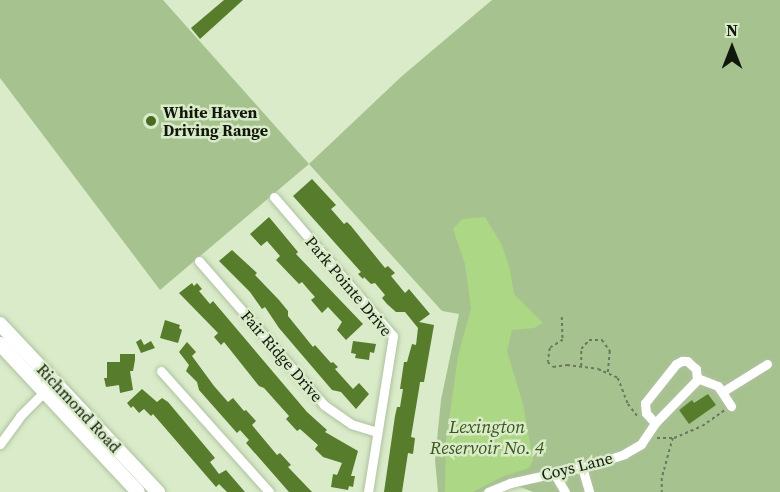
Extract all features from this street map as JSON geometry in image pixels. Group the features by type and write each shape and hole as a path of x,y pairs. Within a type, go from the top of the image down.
{"highway":[{"name":"Richmond Road","path":"0,324 138,492"},
{"name":"Richmond Road","path":"0,344 49,386 158,492"}],"street":[{"name":"Park Pointe Drive","path":"274,197 393,336 368,492"},
{"name":"Fair Ridge Drive","path":"199,261 324,405 351,424 377,432"},
{"path":"655,423 646,413 645,403 676,364 682,361 692,364 696,369 697,378 718,386 731,406"},
{"path":"722,392 766,364"},
{"path":"161,371 269,492"},
{"name":"Coys Lane","path":"488,492 510,483 582,467 624,454 648,436 655,423 697,378"},
{"path":"0,444 11,427 49,386"},
{"path":"582,467 590,492"},
{"path":"554,473 565,492"}],"path":[{"path":"561,317 563,340 550,348 548,362 553,367 567,364 598,369 618,378 628,404 640,418"},
{"path":"581,366 581,349 589,340 602,340 610,351 608,374"},
{"path":"648,436 673,438 702,426 731,406"},
{"path":"662,492 662,478 672,451 673,438"}],"shaded area":[{"name":"White Haven Driving Range","path":"0,0 163,0 309,164 160,290 0,78"},
{"path":"492,0 780,0 780,492 533,492 508,482 481,492 438,492 435,460 441,400 459,314 442,311 309,164 402,76"}],"water":[{"name":"Lexington Reservoir No. 4","path":"485,217 502,245 510,270 514,294 543,323 534,328 512,330 507,351 523,404 533,460 529,468 502,477 473,492 445,492 446,441 458,356 471,308 465,264 453,229 462,219"}],"building":[{"path":"224,0 243,0 200,39 191,28"},
{"path":"312,179 336,205 331,209 344,224 347,222 351,226 385,268 388,266 395,273 391,276 405,293 409,289 430,314 419,322 434,325 424,382 420,382 411,437 415,438 413,454 408,453 402,492 384,492 395,416 397,407 400,407 403,389 400,389 404,362 407,362 412,344 416,345 418,328 405,312 396,312 387,304 382,298 385,295 375,283 371,284 358,274 361,272 293,196"},
{"path":"269,217 298,252 296,254 363,324 346,340 337,330 342,322 328,307 322,313 311,300 315,297 302,282 299,284 276,260 280,256 267,241 261,246 250,234"},
{"path":"232,250 257,273 255,275 288,311 288,316 313,347 315,345 331,363 333,362 338,367 335,369 353,389 359,383 369,394 356,409 341,392 332,390 279,328 265,307 262,309 250,292 219,261"},
{"path":"192,283 194,286 197,283 202,289 199,291 210,304 213,301 307,412 327,430 325,432 358,451 351,476 355,476 353,487 349,486 348,490 331,487 333,474 337,475 342,463 323,457 315,449 318,445 300,429 297,431 286,419 289,416 264,388 259,386 224,342 221,345 214,337 218,333 179,293"},
{"path":"165,320 180,325 179,328 182,330 178,343 160,338"},
{"path":"141,339 144,345 151,341 155,348 141,353 136,342"},
{"path":"353,341 376,344 374,353 370,352 369,360 355,358 356,354 351,353"},
{"path":"187,342 196,352 192,356 214,386 228,402 233,398 244,411 246,410 256,421 252,425 277,455 280,453 291,465 288,467 312,492 289,492 246,443 249,440 240,430 237,433 199,390 197,382 186,371 189,365 179,352"},
{"path":"120,354 135,354 135,360 133,371 130,371 133,390 120,393 119,385 106,387 104,378 107,378 107,362 120,362"},
{"path":"142,389 157,402 162,398 168,402 215,458 210,462 219,474 226,470 245,492 227,492 219,484 216,487 153,414 151,416 144,409 139,413 133,406 131,408 127,403"},
{"path":"708,394 716,405 689,424 679,410 692,400 694,403"}],"place":[{"name":"White Haven Driving Range","path":"151,121"}]}
